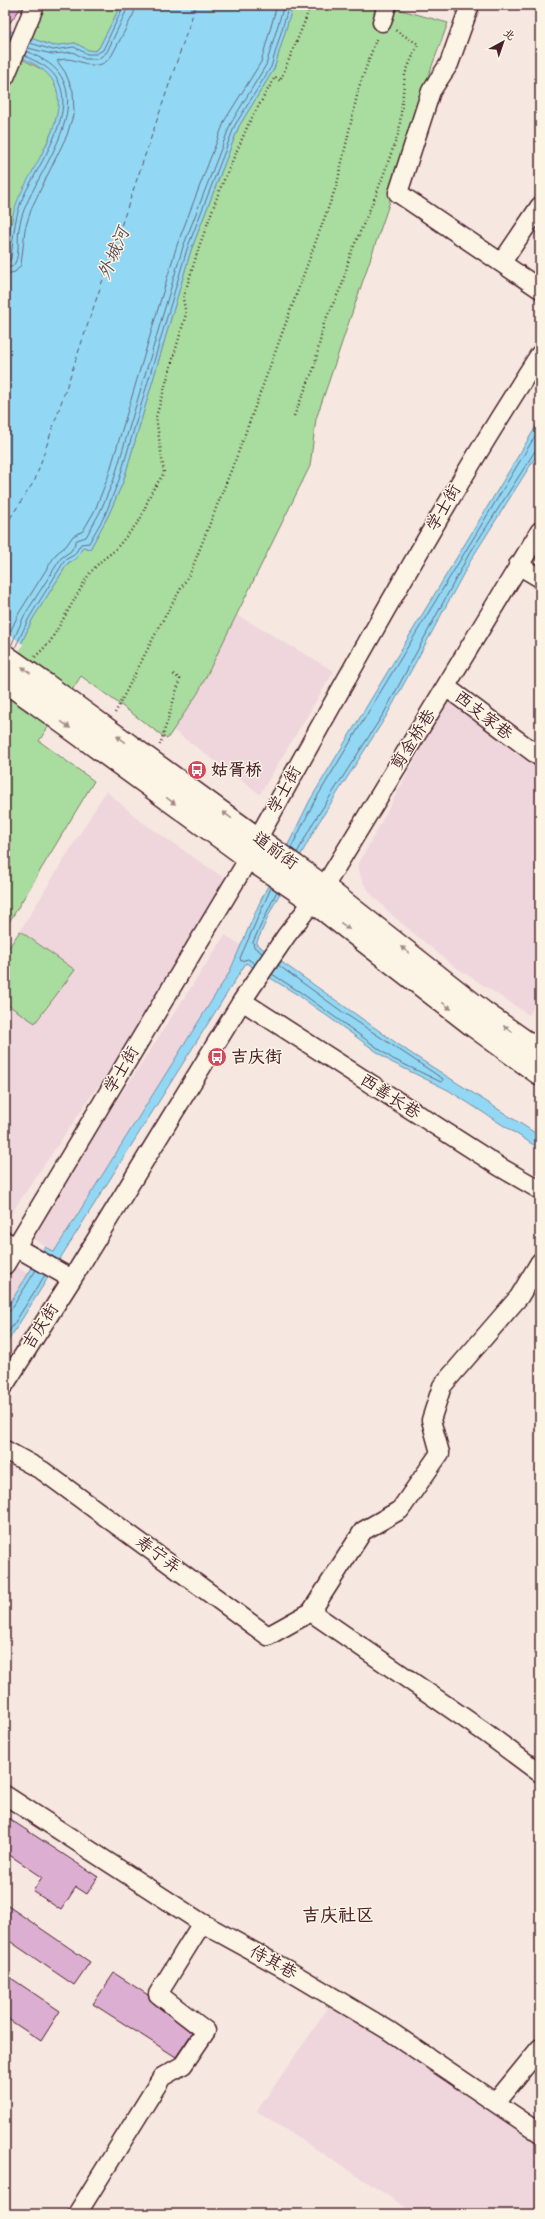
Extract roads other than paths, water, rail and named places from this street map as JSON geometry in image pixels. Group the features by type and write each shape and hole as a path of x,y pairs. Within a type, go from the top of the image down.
{"main road":[{"name":"道前街","path":"5,656 40,693 264,860 295,877 540,1052"},
{"name":"道前街","path":"5,680 40,693 108,729 258,838 264,860"},
{"name":"道前街","path":"319,894 474,1026 540,1074"}],"street":[{"path":"5,77 35,5"},
{"path":"470,5 449,64 431,91 398,193 540,289"},
{"path":"502,262 540,206"},
{"name":"学士街","path":"258,838 349,674 482,443 540,354"},
{"name":"剪金桥巷","path":"319,894 446,688 518,565 540,532"},
{"path":"518,565 540,578"},
{"name":"西支家巷","path":"446,688 540,757"},
{"name":"学士街","path":"5,1265 264,860"},
{"name":"吉庆街","path":"5,1384 69,1277 242,1001 286,936 319,894"},
{"name":"西善长巷","path":"242,1001 493,1163 540,1190"},
{"path":"17,1247 69,1277"},
{"path":"540,1262 519,1298 442,1386 431,1420 440,1453 400,1510 363,1531 311,1612 486,1733 540,1774"},
{"name":"寿宁弄","path":"5,1450 43,1471 268,1636 311,1612"},
{"name":"侍其巷","path":"5,1795 202,1923 289,1971 381,2026 540,2133"},
{"path":"77,2214 162,2077 183,2065 206,2030 158,1994 202,1923"},
{"path":"496,2102 540,2048"}],"water":[{"name":"外城河","path":"121,5 293,5 274,69 239,126 191,250 123,482 108,516 90,549 83,547 77,558 68,563 32,620 5,679 5,259 7,259 11,223 17,202 48,140 55,123 58,107 57,92 51,78 47,73 36,65 5,49 5,29 53,46 75,43 88,50 95,51 99,48"},
{"path":"540,420 540,450 472,558 387,715 317,825 272,908 256,944 412,1054 540,1136 540,1149 448,1090 391,1062 298,995 246,963 5,1346 5,1311 45,1247 54,1252 229,973 259,904 310,800"}],"place":[{"name":"姑胥桥","path":"197,770"},
{"name":"吉庆街","path":"217,1057"}],"district":[{"name":"吉庆社区","path":"338,1917"}]}
